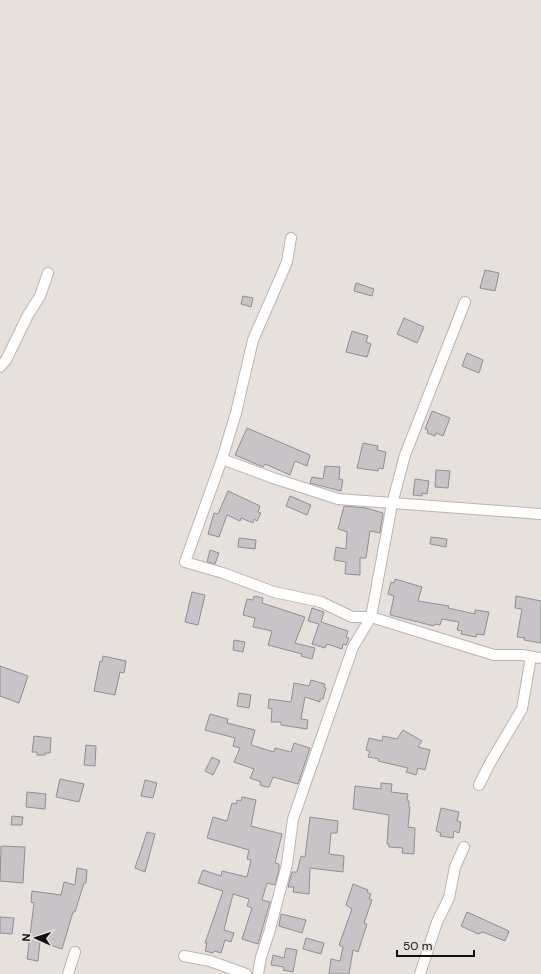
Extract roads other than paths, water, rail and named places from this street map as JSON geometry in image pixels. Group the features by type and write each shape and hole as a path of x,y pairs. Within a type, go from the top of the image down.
{"street":[{"path":"291,238 287,262 253,340 236,413 222,459 184,562 223,573 274,592 321,602 352,617 371,616 494,655 536,657 522,708 490,763 479,786"},
{"path":"0,367 6,360 28,315 40,296 48,273"},
{"path":"258,974 261,957 270,933 282,885 293,819 353,647 371,616 392,504 405,455 465,302"},
{"path":"222,459 273,478 338,499 541,514"},
{"path":"420,974 437,922 449,898 455,867 464,847"},
{"path":"68,974 75,952"},
{"path":"184,956 210,961 246,974"}]}
